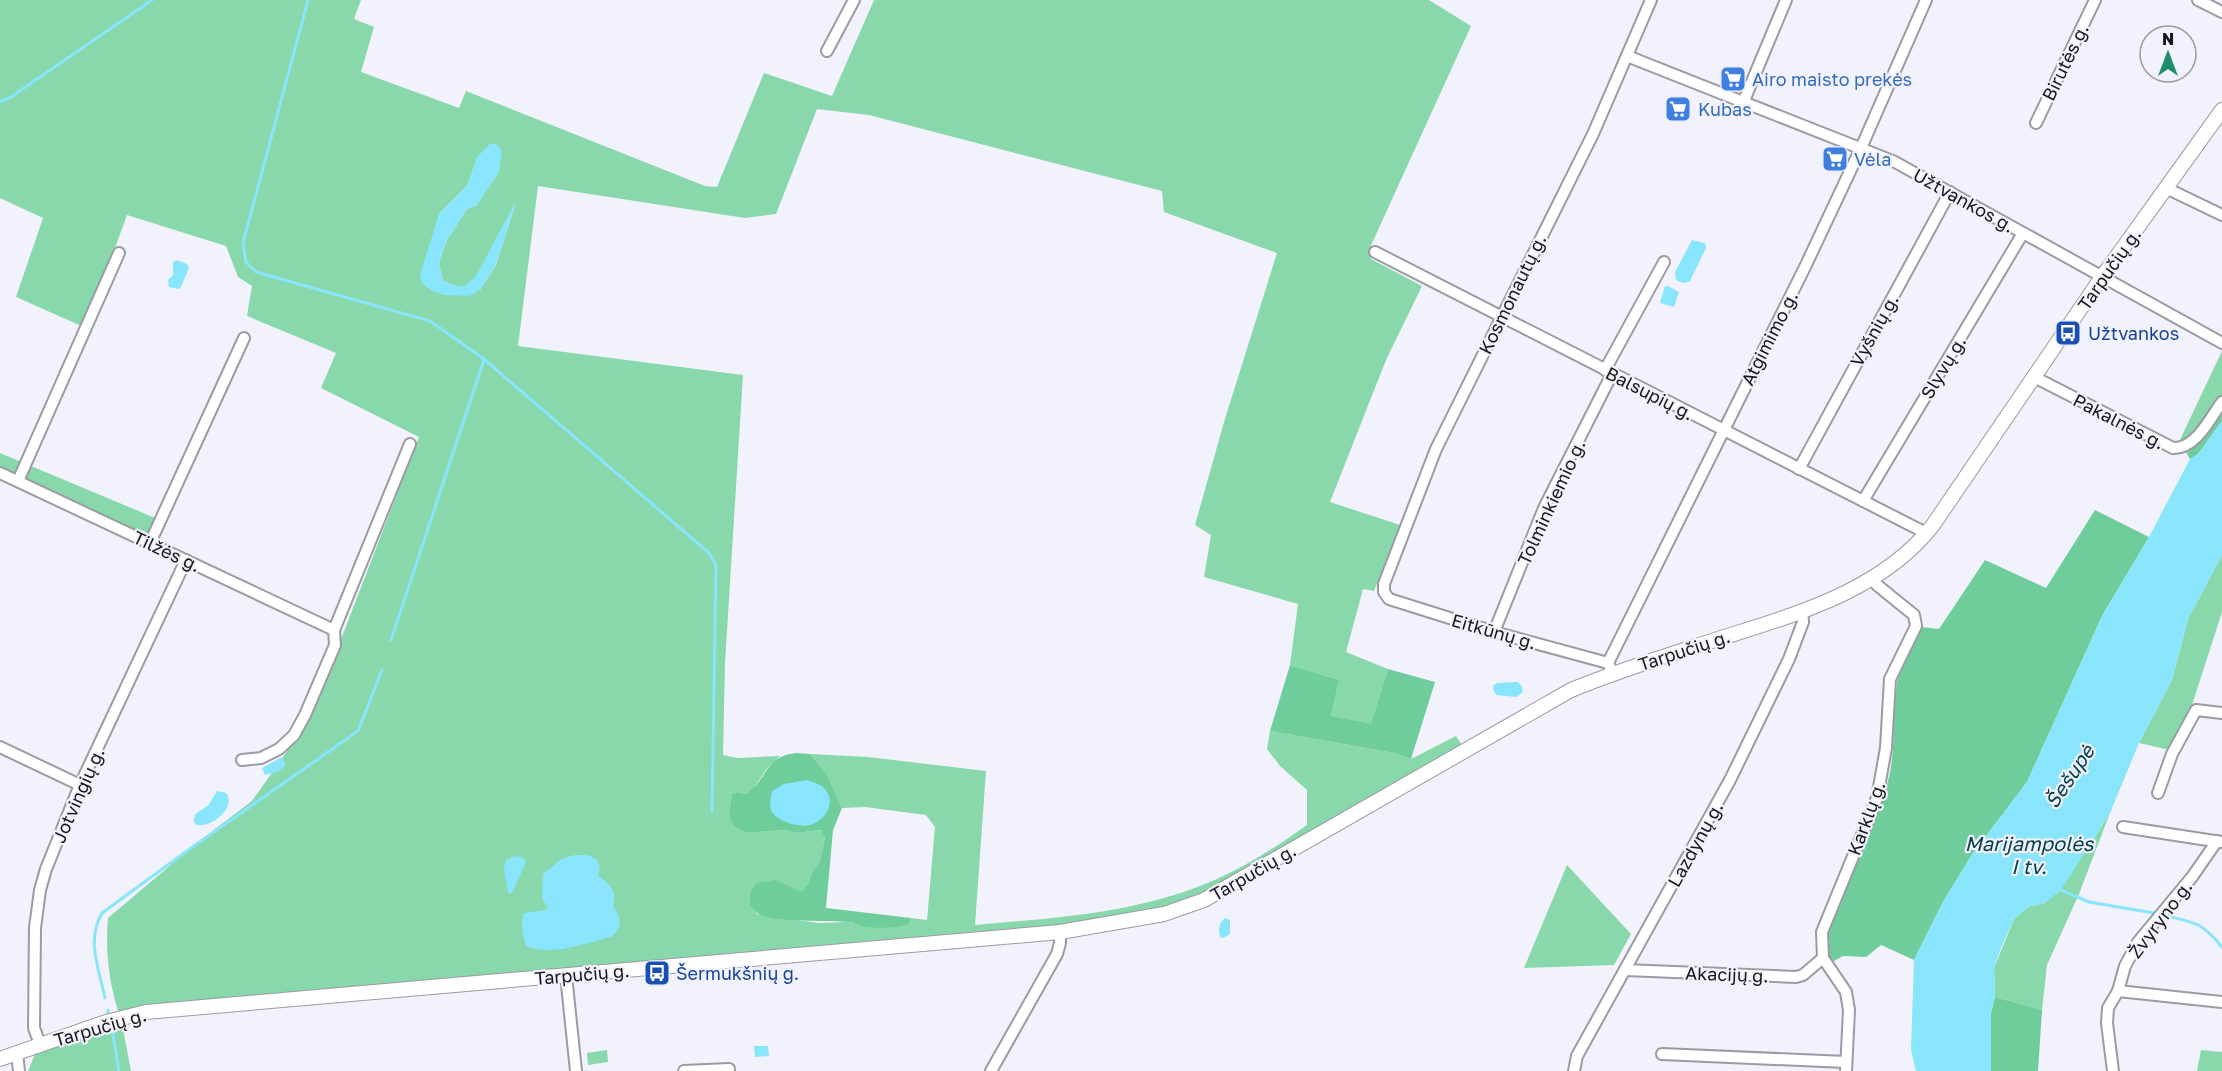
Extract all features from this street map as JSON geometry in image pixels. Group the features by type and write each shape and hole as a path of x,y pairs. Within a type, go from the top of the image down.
{"main road":[{"name":"Tarpučių g.","path":"0,1059 106,1022 147,1012 1060,932 1164,914 1204,900 1611,668 1802,611 1873,578 1906,553 1926,533 2102,277 2222,110"}],"street":[{"path":"827,51 854,0"},
{"name":"Kosmonautų g.","path":"1384,592 1387,574 1436,448 1593,134 1651,0"},
{"path":"1743,103 1786,0"},
{"name":"Atgimimo g.","path":"1611,668 1723,430 1800,278 1862,148 1926,0"},
{"name":"Birutės g.","path":"2036,123 2095,0"},
{"path":"2198,0 2222,12"},
{"name":"Užtvankos g.","path":"1627,56 1895,162 2222,343"},
{"path":"2166,188 2222,215"},
{"name":"Vyšnių g.","path":"1799,469 1950,192"},
{"name":"Slyvų g.","path":"1863,501 2023,233"},
{"name":"Balsupių g.","path":"1375,252 1926,533"},
{"path":"18,481 119,253"},
{"name":"Tolminkiemio g.","path":"1494,632 1544,508 1664,262"},
{"path":"150,543 244,338"},
{"name":"Pakalnės g.","path":"2034,377 2173,448 2187,446 2222,402"},
{"path":"242,760 261,758 279,748 294,735 305,715 335,645 334,630 410,444"},
{"name":"Tilžės g.","path":"0,473 334,630"},
{"name":"Jotvingių g.","path":"40,1044 34,1028 35,928 40,890 46,868 80,785 186,560"},
{"name":"Karklų g.","path":"1823,958 1822,932 1872,812 1882,779 1890,679 1916,626 1914,615 1877,585 1873,578"},
{"name":"Eitkūnų g.","path":"1384,592 1389,599 1611,668"},
{"name":"Lazdynų g.","path":"1574,1071 1577,1056 1730,780 1789,660 1803,622 1802,611"},
{"path":"2158,793 2172,754 2196,710 2222,713"},
{"path":"0,747 80,785"},
{"path":"2123,827 2219,842"},
{"name":"Žvyryno g.","path":"2113,1071 2107,1023 2108,1008 2118,991 2125,966 2138,942 2219,842"},
{"path":"991,1071 1057,954 1060,932"},
{"path":"1662,1054 1846,1067 1849,1010 1846,992 1823,958"},
{"name":"Akacijų g.","path":"1624,970 1796,977 1803,975 1823,958"},
{"path":"566,975 576,1071"},
{"path":"2118,991 2222,1002"},
{"path":"16,1053 19,1071"},
{"path":"684,1071 729,1069"}],"green space":[{"path":"0,0 361,0 354,19 374,27 361,72 459,108 466,91 705,186 717,187 764,73 832,96 874,0 1429,0 1471,26 1368,252 1371,259 1422,286 1386,360 1330,502 1400,525 1374,591 1363,589 1346,652 1388,669 1371,725 1331,716 1339,680 1290,665 1298,604 1204,577 1211,535 1195,525 1224,422 1277,253 1164,212 1162,191 869,115 817,109 776,214 745,218 538,186 518,346 743,375 725,663 723,755 738,758 780,756 767,768 753,790 746,794 737,792 732,794 729,813 747,833 784,830 796,833 822,830 825,837 820,861 801,892 750,892 750,905 757,914 818,923 909,924 911,918 927,920 935,827 926,815 865,807 842,808 826,773 810,754 868,757 986,771 975,925 1098,912 1158,900 1217,879 1285,840 1307,825 1307,790 1280,766 1267,749 1270,731 1394,753 1411,759 1456,736 1462,745 1186,903 1100,922 119,1014 109,966 108,918 198,842 252,801 311,717 419,437 321,388 336,353 247,316 252,286 238,277 226,246 127,215 86,328 16,297 43,218 0,198","holes":["478,157 499,172 476,206 467,209 447,240 439,262 443,281 465,286 476,277 515,205 496,265 480,290 443,294 422,283 439,214 467,186"]},
{"path":"2222,351 2222,408 2187,454 2177,446"},
{"path":"2222,408 2222,421 2198,454 2190,459 2187,454"},
{"path":"0,453 160,520 150,543 0,473"},
{"path":"2095,510 2149,537 2102,616 2027,782 1971,856 1943,902 1914,960 1881,945 1866,957 1843,956 1832,962 1828,953 1827,939 1882,801 1892,758 1897,682 1902,666 1921,627 1939,629 1985,560 2046,588"},
{"path":"2222,555 2222,612 2192,705 2170,750 2139,743 2172,680 2188,619"},
{"path":"1290,665 1339,680 1331,716 1371,724 1388,669 1435,682 1411,759 1394,753 1270,731"},
{"path":"796,753 810,754 826,773 842,808 833,830 826,908 911,918 909,924 879,928 851,922 787,920 763,916 750,905 750,892 757,883 776,880 801,892 820,861 825,837 821,830 796,833 784,830 747,833 733,825 729,813 732,794 737,792 746,794 753,789 777,759"},
{"path":"2110,813 2079,894 2047,965 2042,1010 1995,997 1994,968 2014,919 2028,907 2045,903 2088,848"},
{"path":"1567,865 1631,934 1614,965 1524,968"},
{"path":"1995,997 2042,1010 2038,1071 1991,1071 1991,1013"},
{"path":"122,1024 131,1071 28,1071 35,1054"},
{"path":"607,1050 608,1062 588,1065 587,1053"},
{"path":"2201,1050 2222,1052 2222,1071 2197,1071"}],"water":[{"path":"490,144 496,144 502,150 499,172 476,206 467,209 447,240 439,262 443,281 465,286 476,276 516,201 496,265 480,290 469,296 444,295 431,290 422,283 420,275 439,214 467,186 477,157"},
{"path":"1692,240 1705,243 1706,248 1687,283 1676,280 1675,272"},
{"path":"177,260 187,264 189,268 178,289 169,287 168,280 173,275 173,262"},
{"path":"1665,286 1679,292 1674,307 1660,303"},
{"name":"Marijampolės I tv.","path":"2222,421 2222,555 2188,619 2172,680 2139,743 2110,813 2061,890 2045,903 2028,907 2014,919 2000,950 1994,968 1995,997 1991,1013 1991,1071 1916,1071 1911,1050 1914,960 1943,902 1971,856 2027,782 2102,616 2149,537 2190,459 2198,454"},
{"path":"1518,682 1523,692 1516,697 1497,695 1494,692 1493,686 1497,683"},
{"path":"282,757 286,766 277,772 265,775 262,768"},
{"path":"807,780 820,785 828,793 830,804 825,815 816,823 805,826 788,823 774,814 770,805 772,791 784,784"},
{"path":"217,791 226,793 229,799 226,810 216,820 197,825 194,818 197,813 207,807"},
{"path":"575,855 587,855 597,859 600,869 598,876 609,885 613,892 613,905 620,925 611,937 568,948 547,950 526,946 522,925 524,913 545,910 548,907 542,899 543,874 561,859"},
{"path":"515,856 522,857 526,862 512,893 508,893 504,868 506,860"},
{"path":"1225,918 1230,920 1230,934 1223,938 1220,937 1219,929"},
{"path":"754,1046 768,1046 769,1056 755,1057"}],"waterway":[{"path":"0,102 11,97 152,0"},
{"path":"308,0 243,243 246,262 256,272 430,321 484,359 709,553 716,565 712,811"},
{"path":"391,640 484,360"},
{"path":"105,998 94,944 97,923 102,913 358,731 382,670"},
{"path":"2061,890 2089,902 2154,913"},
{"path":"2167,916 2204,928 2222,947"},
{"path":"112,1029 119,1071"}],"place":[{"name":"Airo maisto prekės","path":"1733,79"},
{"name":"Kubas","path":"1678,109"},
{"name":"Vėla","path":"1835,159"},
{"name":"Užtvankos","path":"2068,333"},
{"name":"Šermukšnių g.","path":"657,973"}],"water label":[{"name":"Šešupė","path":"2069,776"}]}
